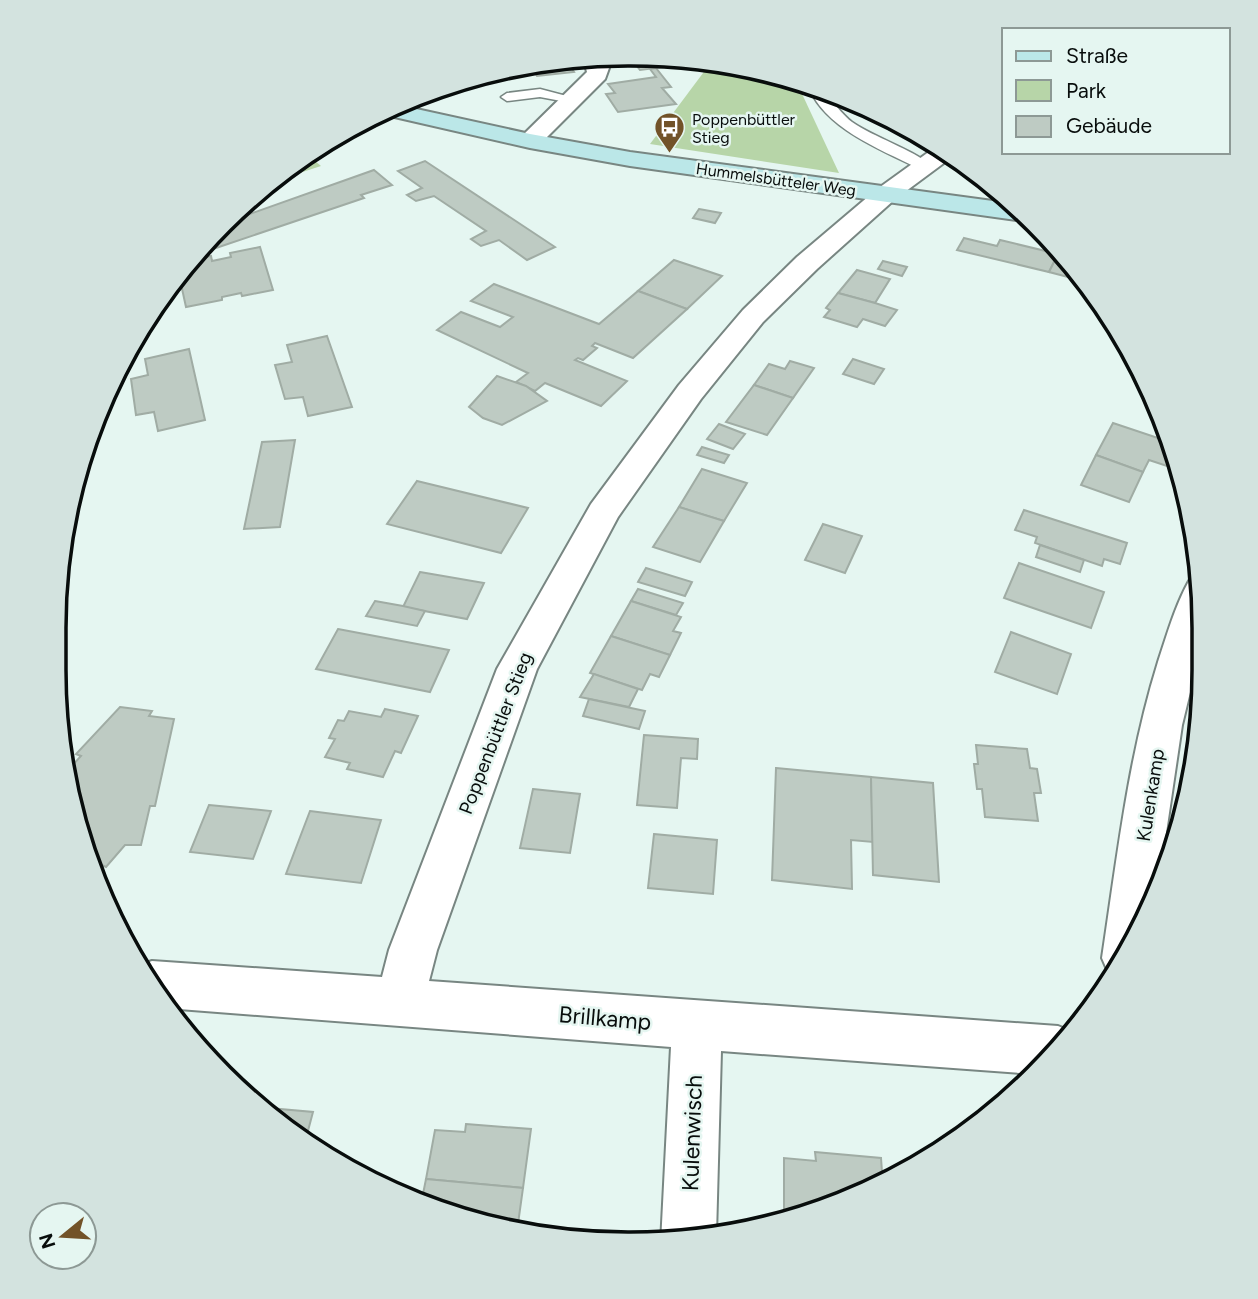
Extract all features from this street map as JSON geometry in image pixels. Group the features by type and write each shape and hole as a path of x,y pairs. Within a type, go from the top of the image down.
{"street":[{"path":"530,141 597,74 598,68"},
{"name":"Hummelsbütteler Weg","path":"405,113 530,141 631,159 1005,211"},
{"name":"Poppenbüttler Stieg","path":"400,1001 413,950 517,668 603,512 691,392 753,316 807,263 885,195 934,158"},
{"name":"Kulenkamp","path":"1131,922 1156,752 1192,635"},
{"name":"Brillkamp","path":"162,985 1044,1050"},
{"name":"Kulenwisch","path":"688,1229 697,1026"}],"lane":[{"path":"507,97 540,93 572,99"},
{"path":"821,100 839,118 934,158"}],"green space":[{"path":"704,71 739,77 802,94 839,173 650,144"},
{"path":"316,161 321,166 301,173"}],"building":[{"path":"637,66 659,68 640,70"},
{"path":"656,68 671,87 662,88 676,104 618,112 606,94 615,93 608,84 656,77 650,69"},
{"path":"572,70 574,72 537,76 556,71"},
{"path":"425,161 555,247 527,260 499,240 481,246 471,239 486,231 434,196 416,201 407,195 422,188 398,171"},
{"path":"374,170 392,185 361,195 364,198 215,248 249,214"},
{"path":"699,209 721,213 715,223 693,218"},
{"path":"964,238 997,246 1000,240 1046,251 1054,261 1049,272 957,250"},
{"path":"260,247 273,290 242,296 241,293 186,307 182,288 206,258 211,256 212,261 231,257 230,253"},
{"path":"674,260 722,276 687,309 638,291"},
{"path":"883,261 907,267 902,276 878,269"},
{"path":"1054,261 1067,277 1049,272"},
{"path":"857,270 890,279 875,303 838,293"},
{"path":"494,284 599,324 638,291 687,309 633,358 595,343 592,346 597,348 583,360 575,360 627,381 601,406 545,383 535,391 516,382 528,373 437,330 461,312 500,327 513,317 471,301"},
{"path":"838,293 897,310 885,326 863,319 857,327 824,317 830,310 826,308"},
{"path":"327,336 352,407 308,416 303,397 285,399 275,365 292,362 287,345"},
{"path":"189,349 205,420 158,431 154,412 136,415 131,379 148,375 145,359"},
{"path":"853,359 884,369 874,384 843,374"},
{"path":"790,361 814,368 793,398 754,385 769,364 785,369"},
{"path":"497,376 526,386 547,401 502,425 483,418 469,407"},
{"path":"754,385 793,398 767,435 726,422"},
{"path":"1113,423 1158,438 1167,466 1149,460 1143,472 1096,455"},
{"path":"719,424 745,434 733,449 707,439"},
{"path":"295,440 280,527 244,529 262,442"},
{"path":"702,447 729,455 724,463 697,455"},
{"path":"1096,455 1143,472 1129,502 1081,485"},
{"path":"702,469 747,483 724,521 679,507"},
{"path":"417,481 528,508 501,553 387,524"},
{"path":"679,507 724,521 700,562 653,547"},
{"path":"1024,510 1127,543 1120,564 1104,559 1102,566 1035,543 1037,537 1015,530"},
{"path":"823,524 862,536 845,573 805,560"},
{"path":"1040,545 1084,560 1080,572 1036,557"},
{"path":"1019,563 1104,592 1091,628 1004,598"},
{"path":"646,568 692,582 685,596 638,582"},
{"path":"420,572 484,583 467,619 403,607"},
{"path":"638,589 683,603 676,615 631,601"},
{"path":"375,601 425,611 417,626 366,616"},
{"path":"631,601 681,617 673,631 681,633 670,655 611,636"},
{"path":"338,629 449,650 430,692 316,669"},
{"path":"1011,632 1071,654 1057,694 995,672"},
{"path":"611,636 670,655 659,677 650,674 642,690 590,673"},
{"path":"594,674 638,689 629,707 580,697"},
{"path":"589,699 645,711 639,729 583,716"},
{"path":"120,707 152,711 149,716 174,719 155,806 150,806 141,845 125,845 106,867 101,865 86,816 74,763 81,756 76,754"},
{"path":"385,709 418,716 401,753 395,751 383,777 347,769 350,763 325,757 335,739 329,738 338,720 344,721 349,711 381,717"},
{"path":"644,735 698,739 697,759 681,758 677,808 637,805"},
{"path":"976,745 1027,749 1030,768 1037,769 1041,793 1034,793 1038,821 985,817 982,789 977,789 974,764 978,764"},
{"path":"776,768 871,777 873,842 851,840 852,889 772,880"},
{"path":"871,777 933,783 939,882 873,875"},
{"path":"533,789 580,794 570,853 520,848"},
{"path":"209,805 271,811 253,859 190,852"},
{"path":"310,811 381,820 361,883 286,874"},
{"path":"654,834 717,840 713,894 648,888"},
{"path":"278,1109 313,1112 308,1132"},
{"path":"466,1124 531,1129 523,1188 426,1179 435,1130 465,1132"},
{"path":"815,1152 881,1158 882,1172 844,1190 784,1210 784,1158 816,1161"},
{"path":"426,1179 523,1188 518,1222 423,1193"}],"place":[{"name":"Poppenbüttler Stieg","path":"669,155"}]}
